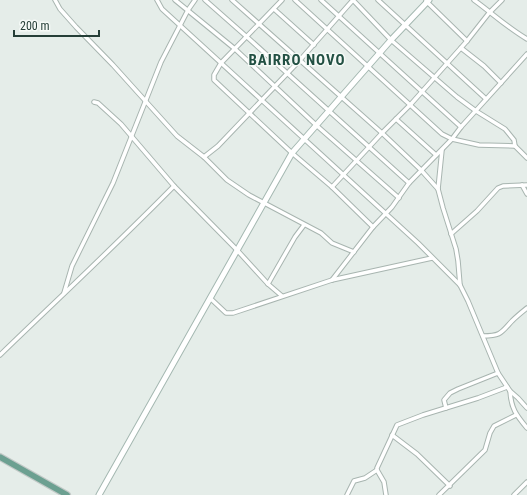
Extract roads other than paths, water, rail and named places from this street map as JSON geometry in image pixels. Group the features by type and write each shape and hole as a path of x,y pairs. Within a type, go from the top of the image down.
{"main road":[{"path":"0,457 68,495"}],"street":[{"path":"55,0 60,9 76,28 178,136 204,157 226,180 249,195 321,233 332,243 354,252"},
{"path":"157,0 162,9 180,26 418,243 460,285"},
{"path":"175,0 235,49 274,87 399,198"},
{"path":"64,293 72,266 113,183 161,62 188,10 195,0"},
{"path":"205,0 409,183"},
{"path":"232,0 342,96 421,170 438,189"},
{"path":"282,0 221,63 214,75 214,80 292,153 332,187 373,227"},
{"path":"295,0 411,104 442,134 452,139 487,146 515,146"},
{"path":"321,0 461,127"},
{"path":"204,157 218,146 287,74 353,0 391,40 457,97 505,129 514,140 515,146 527,158"},
{"path":"378,0 486,99"},
{"path":"474,0 500,21 527,39"},
{"path":"332,187 411,104 434,77 448,64 490,12 502,0"},
{"path":"99,495 292,153 391,40 428,1 467,41"},
{"path":"274,9 314,45"},
{"path":"461,48 484,66 501,83"},
{"path":"332,280 373,227 399,198 409,183 452,139 501,83 525,60 527,54"},
{"path":"94,102 98,103 121,124 174,186 268,284 282,296"},
{"path":"396,119 436,155"},
{"path":"442,149 438,189 458,262 460,285 498,373 510,391 527,408"},
{"path":"522,185 527,194"},
{"path":"451,234 472,216 498,188 503,186 527,185"},
{"path":"0,355 104,256 174,186"},
{"path":"268,284 304,225"},
{"path":"210,298 226,312 231,314 332,280 432,258"},
{"path":"483,336 491,336 503,332 513,320 527,308"},
{"path":"446,408 444,400 450,393 498,373"},
{"path":"386,495 384,482 377,470 377,466 397,425 507,387"},
{"path":"510,391 511,402 516,415 527,428"},
{"path":"439,495 450,486 466,467 485,450 490,433 494,426 516,415"},
{"path":"392,435 417,454 450,486"},
{"path":"347,495 354,480 365,478 377,470"},
{"path":"514,495 527,482"}],"district":[{"name":"BAIRRO NOVO","path":"297,60"}]}
